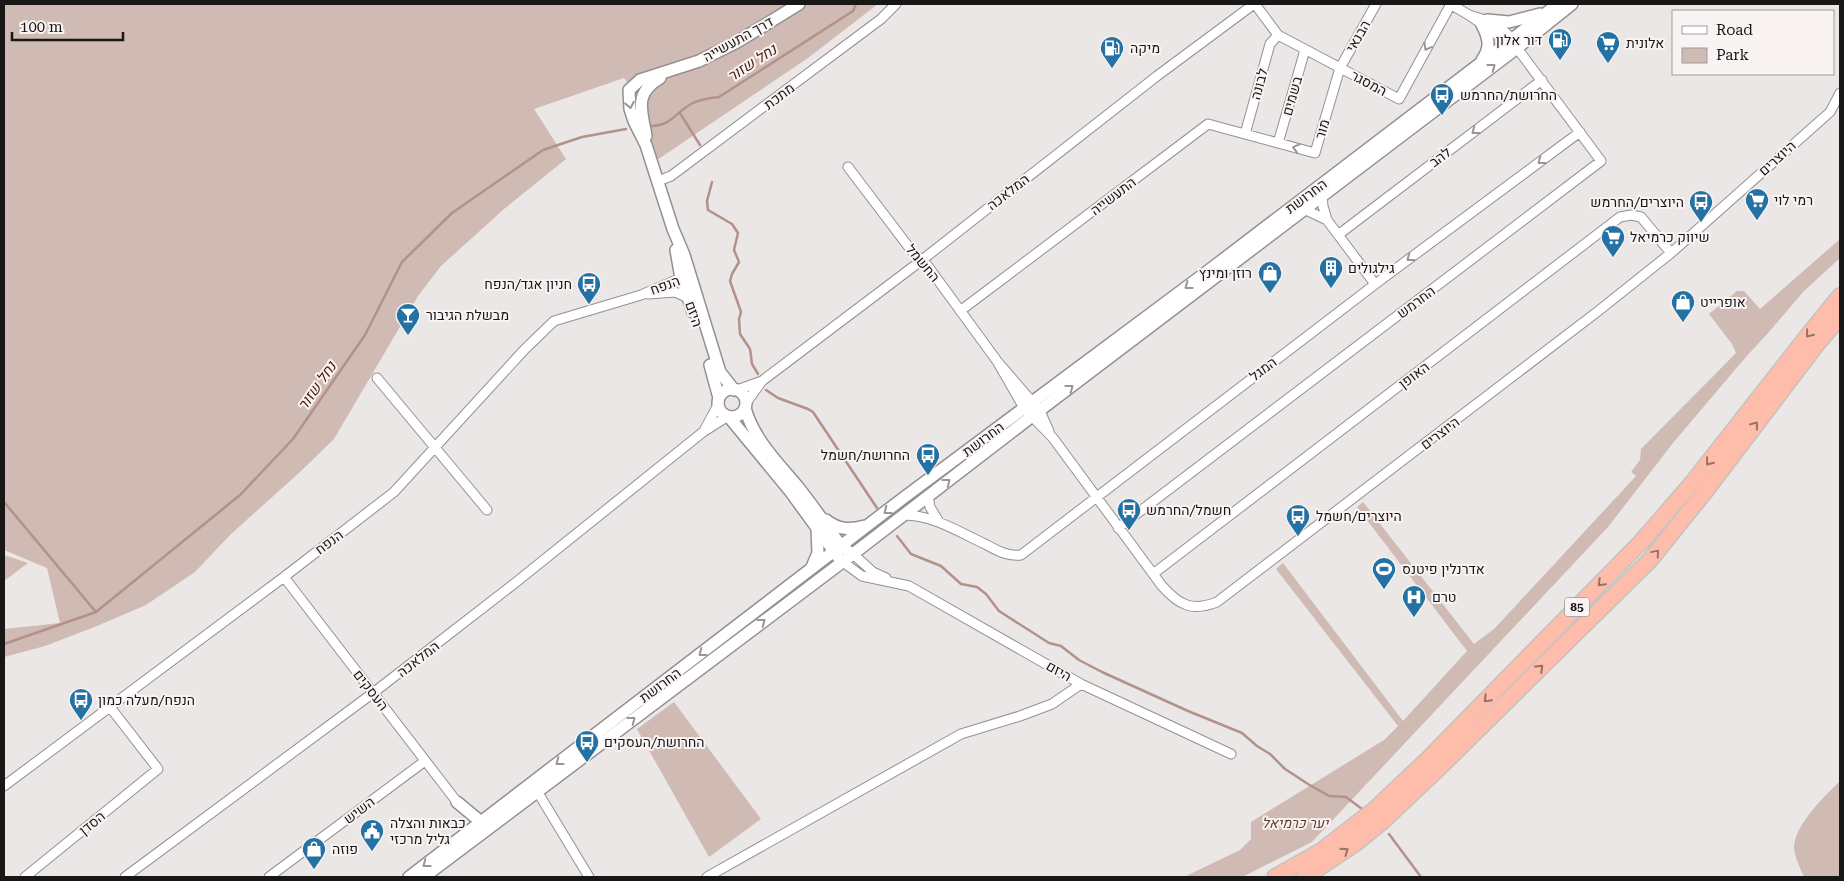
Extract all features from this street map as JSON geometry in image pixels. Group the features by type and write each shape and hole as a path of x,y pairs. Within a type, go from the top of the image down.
{"highway":[{"name":"85","path":"1275,877 1320,851 1374,810 1427,760 1648,535 1693,482 1840,296"},
{"name":"85","path":"1304,877 1356,843 1426,782 1650,560 1704,493 1816,344 1840,317"}],"street":[{"name":"דרך התעשייה","path":"658,181 646,144 630,109 629,90 640,80 675,70 737,42 799,4"},
{"name":"מתכת","path":"658,181 671,176 881,19 896,4"},
{"name":"המסגר","path":"1255,4 1278,35 1398,99 1450,4"},
{"name":"המלאכה","path":"703,432 725,391 735,390 762,381 922,260 1157,76 1255,4"},
{"name":"הבנאי","path":"1340,68 1376,4"},
{"path":"1450,4 1485,23 1506,30 1513,43"},
{"name":"החרושת","path":"424,877 478,828 537,790 854,554 928,496 1032,409 1479,64 1572,4"},
{"name":"החרושת","path":"409,877 478,828 871,524 1032,409 1304,209 1513,43 1554,7"},
{"path":"1485,23 1509,22 1532,17 1554,7"},
{"path":"1479,64 1488,47 1485,23"},
{"name":"לבונה","path":"1245,134 1270,44 1278,35"},
{"name":"החרמש","path":"1118,528 1601,161 1513,43"},
{"name":"בשמים","path":"1278,143 1305,50"},
{"name":"מור","path":"1278,143 1315,153 1340,68"},
{"name":"להב","path":"1338,235 1542,80"},
{"name":"היוצרים","path":"1032,409 1162,586 1179,603 1208,606 1217,602 1554,346 1671,253 1830,112 1840,93"},
{"name":"התעשייה","path":"960,311 1208,124 1278,143"},
{"name":"המגל","path":"904,515 917,515 939,522 1003,553 1021,555 1375,284 1580,132"},
{"name":"החשמל","path":"848,167 914,254 927,265 1032,409"},
{"name":"היזם","path":"658,181 686,278 720,372 735,390"},
{"path":"1322,195 1327,220 1375,284"},
{"path":"1304,209 1327,220"},
{"name":"האופן","path":"1153,574 1620,217 1631,215 1641,217 1671,253"},
{"name":"היזם","path":"686,278 688,298 714,375 719,401"},
{"name":"הנפח","path":"4,786 284,577 394,492 536,338 554,321 641,295 686,278"},
{"name":"הנפח","path":"641,295 675,292 688,298"},
{"path":"377,378 488,510"},
{"name":"המלאכה","path":"125,877 373,694 703,432 728,416 738,416 762,381"},
{"path":"735,390 745,397 746,406"},
{"path":"719,401 721,412 728,416"},
{"name":"היזם","path":"746,406 754,431 817,528 838,549 854,554 873,572 891,581"},
{"name":"היזם","path":"728,416 794,490 818,513 843,562 862,576 909,586 1081,684 1231,754"},
{"path":"928,496 930,507 939,522"},
{"path":"818,513 829,523 845,529 871,524"},
{"path":"812,569 818,553 817,528"},
{"name":"העסקים","path":"284,577 457,802"},
{"path":"707,877 962,734 1052,704 1081,684"},
{"name":"הסדן","path":"25,877 158,769 110,707"},
{"name":"השיש","path":"269,877 425,761"},
{"path":"537,790 589,877"},
{"path":"457,802 478,828"}],"green space":[{"path":"4,4 878,4 808,58 657,160 638,95 624,78 534,109 566,159 504,209 441,266 418,296 334,439 230,535 195,572 146,605 45,646 4,657 4,629 60,623 47,568 4,550"},
{"name":"יער כרמיאל","path":"1840,239 1840,258 1803,292 1745,358 1673,443 1608,527 1312,842 1242,877 1184,877 1240,850 1251,839 1251,822 1384,740 1398,726 1276,569 1283,563 1403,721 1467,651 1357,507 1363,502 1474,644 1494,629 1636,476 1631,472 1640,460 1641,449 1736,353 1732,344 1709,314 1737,291 1744,291 1760,309"},
{"path":"4,555 28,563 4,581"},
{"path":"674,702 761,819 709,857 637,729"},
{"path":"1840,781 1840,877 1804,877 1794,851 1795,839 1811,812"}],"waterway":[{"name":"נחל שזור","path":"652,126 669,121 694,102 719,97 853,11 856,4"},
{"path":"680,113 700,145"},
{"name":"נחל שזור","path":"4,644 96,612 240,495 293,439 365,335 402,262 452,213 543,150 582,137 626,129"},
{"path":"712,182 707,201 708,210 732,224 738,233 734,250 739,262 730,281 741,312 739,319 740,334 750,349 752,364 758,374"},
{"path":"766,390 778,398 813,412 877,508"},
{"path":"4,502 96,612"},
{"path":"897,536 911,554 941,566 961,584 977,587 986,594 999,611 1049,643 1061,646 1079,660 1102,672 1242,733 1270,754 1285,769 1308,784 1329,796 1346,797 1362,809"},
{"path":"1389,834 1421,877"}],"place":[{"name":"דור אלון","path":"1560,61"},
{"name":"אלונית","path":"1608,64"},
{"name":"מיקה","path":"1112,69"},
{"name":"החרושת/החרמש","path":"1442,116"},
{"name":"רמי לוי","path":"1757,221"},
{"name":"היוצרים/החרמש","path":"1701,223"},
{"name":"שיווק כרמיאל","path":"1613,258"},
{"name":"גילגולים","path":"1331,289"},
{"name":"רוזן ומינץ","path":"1270,294"},
{"name":"חניון אגד/הנפח","path":"589,305"},
{"name":"אופרייט","path":"1683,323"},
{"name":"מבשלת הגיבור","path":"408,336"},
{"name":"החרושת/חשמל","path":"928,476"},
{"name":"חשמל/החרמש","path":"1129,531"},
{"name":"היוצרים/חשמל","path":"1298,537"},
{"name":"אדרנלין פיטנס","path":"1384,590"},
{"name":"טרם","path":"1414,618"},
{"name":"הנפח/מעלה כמון","path":"81,721"},
{"name":"החרושת/העסקים","path":"587,763"},
{"name":"כבאות והצלה גליל מרכזי","path":"372,852"},
{"name":"פוזה","path":"314,870"}]}
